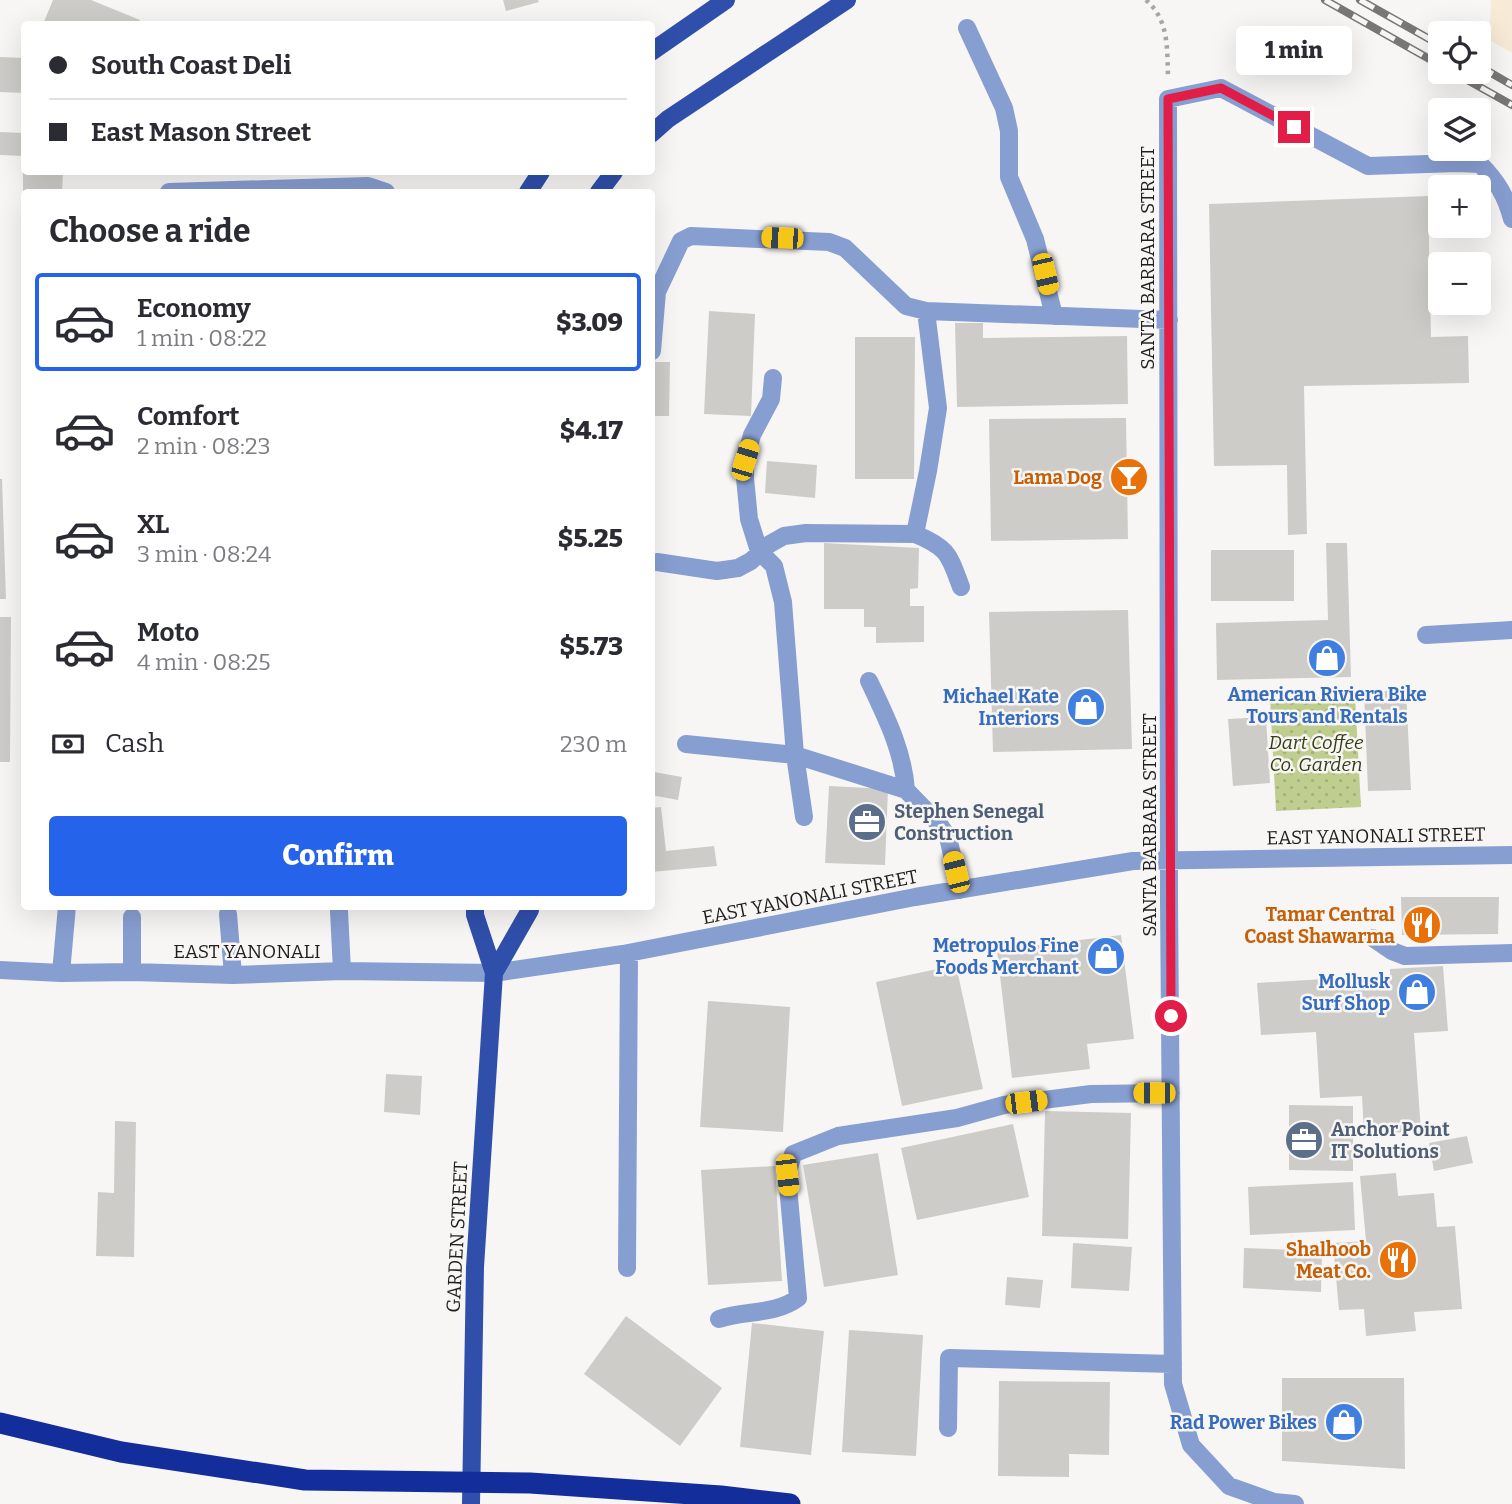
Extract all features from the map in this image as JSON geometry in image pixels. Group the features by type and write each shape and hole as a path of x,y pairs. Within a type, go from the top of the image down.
{"highway":[{"path":"0,1423 121,1452 305,1480 471,1482 721,1496 790,1504"}],"main road":[{"path":"655,49 726,0"},
{"path":"655,130 668,119 847,0"},
{"name":"GARDEN STREET","path":"471,1504 475,1267 494,973 475,910"},
{"name":"GARDEN STREET","path":"494,973 530,910"}],"street":[{"path":"967,28 1004,108 1009,131 1009,177 1035,239 1054,316"},
{"path":"1168,99 1221,88 1368,166 1480,164 1499,184 1508,201 1512,219"},
{"name":"SANTA BARBARA STREET","path":"1168,99 1173,1384 1191,1445 1229,1486 1274,1502 1295,1504"},
{"path":"268,189 368,186 377,189"},
{"path":"655,298 681,241 691,236 806,239 829,242 845,248 906,306 926,311 1169,320"},
{"path":"915,534 937,408 926,311"},
{"path":"772,378 771,399 752,435 745,460 749,519 759,551 774,566 783,602 804,817"},
{"path":"657,562 717,571 738,568 784,536 806,533 915,534 932,541 949,555 961,587"},
{"path":"1426,635 1512,630"},
{"path":"869,681 897,743 904,767 906,790"},
{"path":"686,744 796,755 906,790 948,837 960,890"},
{"name":"EAST YANONALI STREET","path":"494,973 629,953 960,890 1133,861 1512,855"},
{"path":"61,973 66,910"},
{"path":"339,911 342,971"},
{"path":"228,914 233,975"},
{"path":"132,917 132,972"},
{"path":"1374,938 1392,951 1405,956 1512,953"},
{"path":"627,1268 629,953"},
{"name":"EAST YANONALI","path":"0,970 233,975 342,971 494,973"},
{"path":"719,1319 735,1313 766,1311 787,1306 798,1298 787,1175 793,1154 838,1136 957,1118 1004,1105 1091,1094 1171,1093"},
{"path":"948,1427 948,1358 1173,1364"}],"path":[{"path":"1146,0 1158,10 1167,38 1168,99"}],"shaded area":[{"path":"1491,0 1512,0 1512,53 1491,41"}],"green space":[{"name":"Dart Coffee Co. Garden","path":"1355,696 1361,807 1276,811 1270,699"}],"building":[{"path":"53,0 91,0 140,20 140,21 44,21"},
{"path":"503,0 538,0 539,2 506,11"},
{"path":"0,57 21,58 21,93 0,92"},
{"path":"0,132 21,133 21,156 0,155"},
{"path":"23,175 63,175 62,189 23,189"},
{"path":"1428,196 1428,315 1431,315 1431,337 1468,336 1469,383 1304,386 1307,534 1288,535 1287,465 1214,466 1209,204"},
{"path":"709,311 755,314 751,416 704,414"},
{"path":"955,323 983,323 983,338 1127,336 1128,404 957,407"},
{"path":"855,337 915,337 914,479 855,479"},
{"path":"655,362 670,362 669,416 655,416"},
{"path":"1126,418 1128,539 991,541 989,419"},
{"path":"767,461 817,465 815,498 765,493"},
{"path":"2,479 6,599 0,599"},
{"path":"824,543 919,548 918,588 910,589 910,606 924,606 924,642 876,643 876,627 864,627 864,609 824,609"},
{"path":"1326,543 1347,543 1351,677 1217,680 1216,623 1328,620"},
{"path":"1211,550 1294,550 1294,601 1211,601"},
{"path":"1128,610 1132,749 993,752 989,612"},
{"path":"0,617 11,617 10,762 0,762"},
{"path":"1406,690 1411,790 1368,791 1364,692"},
{"path":"1266,717 1270,783 1233,786 1228,719"},
{"path":"655,772 682,777 678,800 655,796"},
{"path":"829,786 888,789 885,865 825,863"},
{"path":"661,807 666,851 714,846 717,866 655,872 655,808"},
{"path":"1401,897 1499,897 1498,934 1402,935"},
{"path":"1121,935 1134,1039 1087,1044 1090,1069 1012,1078 997,950"},
{"path":"956,965 983,1089 902,1106 876,982"},
{"path":"1443,966 1448,1031 1414,1033 1421,1131 1364,1135 1362,1096 1320,1098 1316,1032 1261,1035 1257,983 1390,975 1390,969"},
{"path":"708,1001 790,1007 783,1132 700,1127"},
{"path":"386,1074 422,1076 420,1115 384,1112"},
{"path":"1289,1105 1353,1106 1353,1171 1289,1170"},
{"path":"1045,1111 1131,1113 1128,1239 1042,1236"},
{"path":"115,1121 136,1122 134,1257 96,1256 98,1192 114,1193"},
{"path":"1013,1124 1029,1197 917,1220 901,1148"},
{"path":"1467,1136 1473,1163 1434,1171 1429,1143"},
{"path":"878,1153 898,1275 824,1287 803,1165"},
{"path":"775,1166 782,1281 708,1285 701,1170"},
{"path":"1396,1173 1398,1196 1434,1193 1437,1227 1455,1226 1462,1309 1414,1312 1416,1331 1366,1336 1364,1309 1339,1310 1333,1243 1366,1241 1360,1176"},
{"path":"1353,1182 1355,1230 1250,1235 1248,1187"},
{"path":"1073,1243 1132,1247 1129,1291 1071,1288"},
{"path":"1244,1248 1322,1251 1321,1292 1243,1288"},
{"path":"1007,1277 1043,1280 1040,1308 1005,1305"},
{"path":"626,1316 722,1388 680,1446 584,1374"},
{"path":"752,1323 824,1331 811,1455 740,1447"},
{"path":"849,1330 923,1335 916,1456 842,1452"},
{"path":"1282,1378 1404,1378 1405,1469 1282,1461"},
{"path":"999,1381 1110,1382 1109,1455 1069,1454 1069,1477 998,1476"}],"railway":[{"path":"1325,0 1428,58"},
{"path":"1360,0 1428,38"},
{"path":"1491,73 1512,85"},
{"path":"1474,84 1512,105"}],"place":[{"name":"Lama Dog","path":"1129,477"},
{"name":"American Riviera Bike Tours and Rentals","path":"1327,658"},
{"name":"Michael Kate Interiors","path":"1086,707"},
{"name":"Stephen Senegal Construction","path":"867,822"},
{"name":"Tamar Central Coast Shawarma","path":"1422,925"},
{"name":"Metropulos Fine Foods Merchant","path":"1106,956"},
{"name":"Mollusk Surf Shop","path":"1417,992"},
{"name":"Anchor Point IT Solutions","path":"1304,1140"},
{"name":"Shalhoob Meat Co.","path":"1398,1260"},
{"name":"Rad Power Bikes","path":"1344,1422"}],"route":[{"path":"1171,1016 1168,99 1221,88 1294,127"}]}
